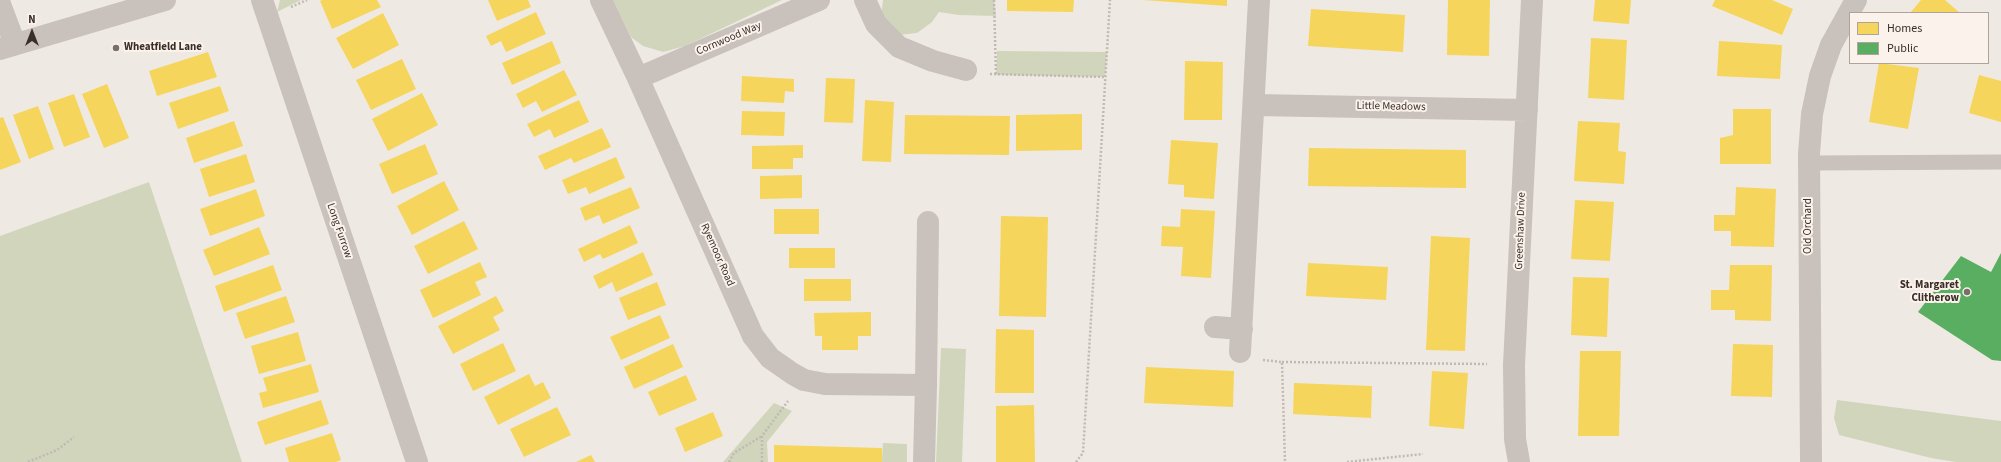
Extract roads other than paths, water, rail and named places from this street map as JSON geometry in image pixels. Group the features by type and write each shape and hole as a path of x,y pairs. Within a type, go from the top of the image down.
{"street":[{"path":"0,4 8,46 165,0"},
{"name":"Long Furrow","path":"262,0 417,462"},
{"name":"Ryemoor Road","path":"602,0 753,336 770,358 804,380 825,384 926,385"},
{"name":"Cornwood Way","path":"638,78 819,0"},
{"path":"865,0 876,24 899,47 933,61 966,70"},
{"path":"1240,352 1255,105 1259,0"},
{"name":"Greenshaw Drive","path":"1519,462 1515,439 1514,365 1532,0"},
{"name":"Old Orchard","path":"1849,12 1856,0"},
{"name":"Old Orchard","path":"1811,462 1809,164 1812,114 1820,76 1831,45 1849,13"},
{"name":"Little Meadows","path":"1255,105 1527,110"},
{"path":"924,462 928,222"},
{"path":"1215,327 1242,329"}],"lane":[{"path":"1809,164 2001,162"}],"place":[{"name":"Wheatfield Lane","path":"116,48"},
{"name":"St. Margaret Clitherow","path":"1967,292"}]}
